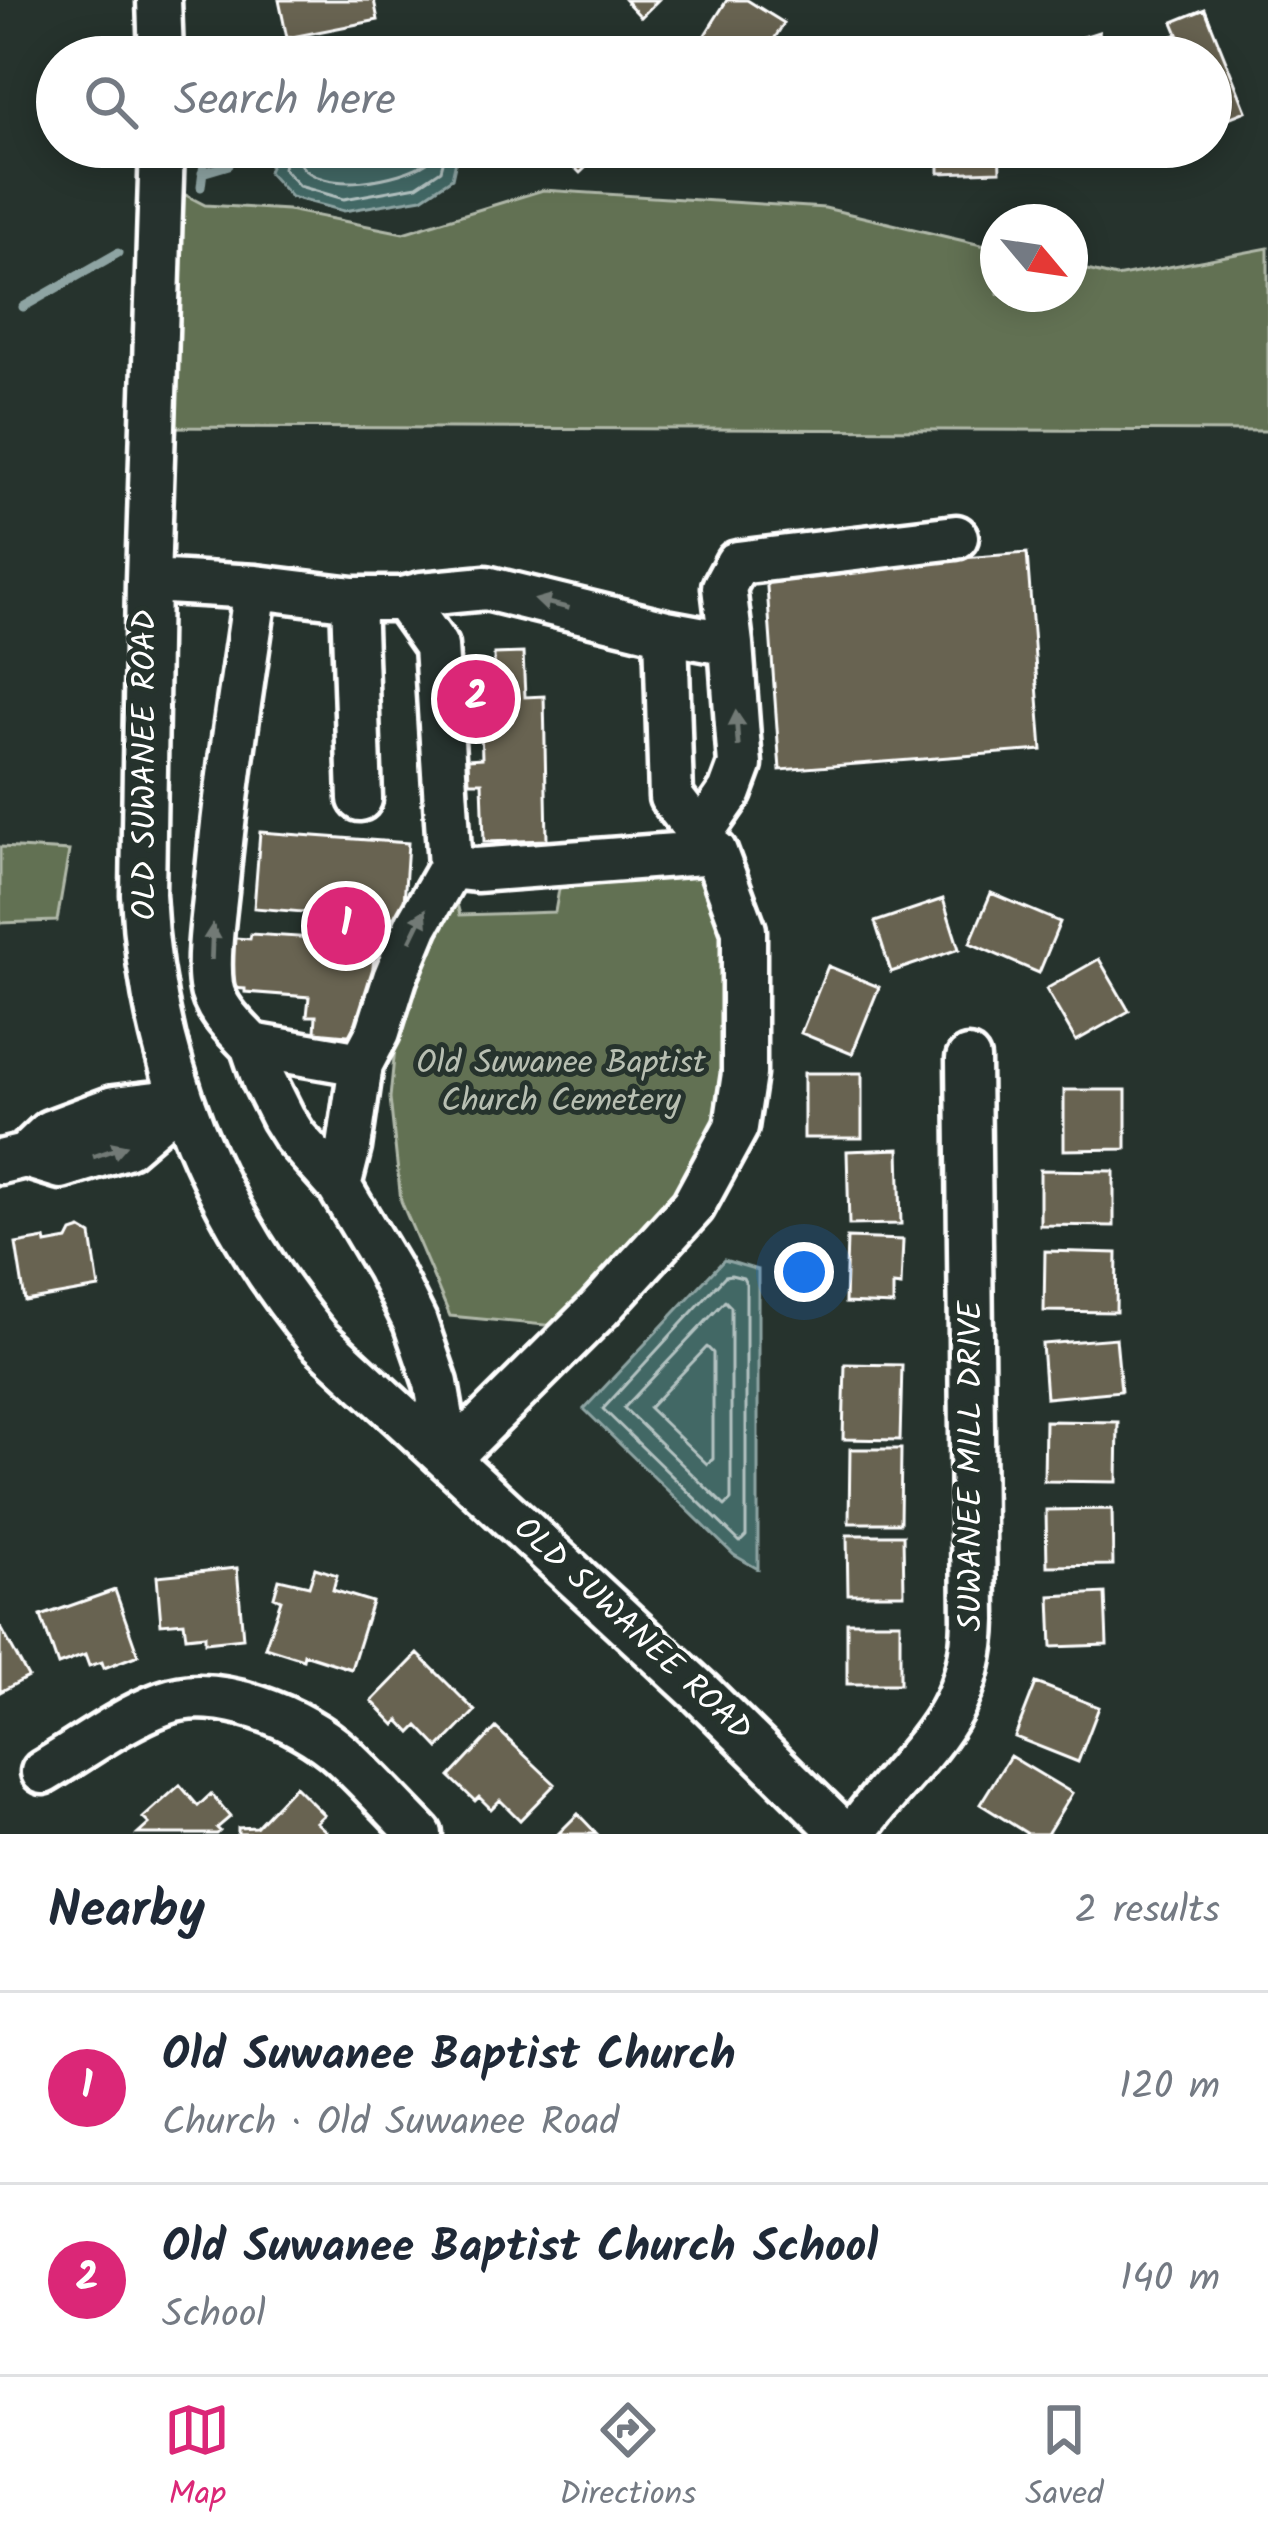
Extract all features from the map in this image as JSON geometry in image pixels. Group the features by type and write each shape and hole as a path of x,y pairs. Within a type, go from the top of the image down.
{"street":[{"path":"159,0 160,36"},
{"name":"OLD SUWANEE ROAD","path":"161,168 142,847 145,940 181,1100 211,1176 256,1257 319,1340 700,1692 844,1834"},
{"path":"700,844 740,765 724,587 736,563 956,537"},
{"path":"148,581 353,599 403,599 487,588 731,644"},
{"path":"256,587 224,810 211,986 217,1003 252,1045 283,1118 339,1186 416,1322 436,1383 448,1459"},
{"path":"353,599 359,799"},
{"path":"339,1186 361,1064 378,1032 417,925 450,867 436,646 403,599"},
{"path":"448,1459 599,1309 693,1206 736,1127 744,1074 744,930 715,852 700,844 671,797 666,632"},
{"path":"450,867 476,870 700,844"},
{"path":"252,1045 361,1064"},
{"name":"SUWANEE MILL DRIVE","path":"854,1834 948,1718 972,1658 968,1059"},
{"path":"12,1159 50,1132 114,1108 181,1100"},
{"path":"44,1772 166,1702 206,1696 257,1706 339,1751 420,1834"}],"green space":[{"path":"151,177 205,205 288,210 403,233 543,190 825,208 980,245 980,312 1088,312 1088,270 1116,277 1268,248 1268,431 152,427"},
{"path":"0,847 69,851 57,921 0,923"},
{"name":"Old Suwanee Baptist Church Cemetery","path":"700,863 736,937 719,1144 566,1327 450,1316 401,1201 390,1098 399,1007 453,889 460,915 555,912 561,878"}],"water":[{"path":"269,168 454,168 452,178 422,198 344,211 291,197"},
{"path":"724,1260 758,1270 758,1569 734,1555 584,1409"}],"building":[{"path":"279,0 374,0 378,20 287,36"},
{"path":"625,0 658,0 641,17"},
{"path":"727,0 747,0 784,23 776,36 704,36"},
{"path":"1205,9 1216,36 1173,36 1178,34 1173,22"},
{"path":"1232,76 1246,111 1232,117"},
{"path":"939,168 1000,168 1000,171 939,173"},
{"path":"1027,553 1042,750 780,770 766,573"},
{"path":"523,653 525,697 544,696 547,840 484,842 482,782 469,782 468,759 482,758 480,698 495,698 494,654"},
{"path":"260,832 408,843 403,918 377,916 369,1020 359,1019 358,1036 315,1032 316,1016 307,1016 309,997 216,987 220,937 314,938 316,913 254,908"},
{"path":"991,893 1060,922 1039,973 970,943"},
{"path":"943,899 959,949 891,972 875,922"},
{"path":"1099,959 1129,1011 1076,1041 1046,989"},
{"path":"828,966 879,987 852,1054 801,1033"},
{"path":"804,1073 862,1073 862,1138 804,1138"},
{"path":"1064,1090 1126,1090 1126,1149 1064,1150"},
{"path":"899,1149 901,1224 849,1225 847,1151"},
{"path":"1040,1170 1114,1171 1114,1226 1040,1225"},
{"path":"81,1229 91,1235 99,1288 25,1301 16,1244 68,1240"},
{"path":"847,1238 903,1240 901,1286 893,1285 893,1305 845,1303"},
{"path":"1045,1251 1117,1253 1116,1312 1044,1311"},
{"path":"1116,1338 1121,1391 1046,1398 1042,1344"},
{"path":"845,1364 902,1365 900,1440 843,1439"},
{"path":"1045,1421 1118,1422 1117,1482 1044,1481"},
{"path":"850,1449 901,1449 900,1523 849,1523"},
{"path":"1112,1509 1113,1565 1047,1566 1046,1510"},
{"path":"847,1535 903,1535 904,1594 848,1594"},
{"path":"237,1568 243,1638 205,1642 205,1635 186,1637 184,1622 161,1624 157,1576"},
{"path":"315,1568 337,1575 333,1590 372,1602 351,1669 265,1647 281,1600 274,1597 279,1579 309,1586"},
{"path":"115,1590 138,1655 104,1668 102,1662 89,1666 85,1655 58,1665 41,1616"},
{"path":"1105,1593 1107,1645 1052,1647 1050,1596"},
{"path":"847,1622 900,1622 900,1684 847,1684"},
{"path":"0,1626 28,1677 0,1692"},
{"path":"418,1654 475,1711 439,1748 418,1726 411,1733 399,1720 395,1725 372,1701"},
{"path":"1036,1683 1099,1707 1078,1762 1015,1737"},
{"path":"496,1728 555,1784 520,1820 500,1800 491,1809 479,1797 475,1801 450,1777"},
{"path":"1010,1756 1072,1793 1047,1834 1028,1834 980,1804"},
{"path":"180,1785 198,1806 211,1794 230,1817 217,1828 220,1831 138,1834 149,1824 143,1818"},
{"path":"295,1786 324,1815 316,1822 329,1834 238,1834 238,1828 256,1827"},
{"path":"578,1814 597,1834 558,1834"}],"waterway":[{"path":"201,187 203,168"},
{"path":"202,173 219,168"},
{"path":"23,307 118,253"}],"place":[{"name":"Old Suwanee Baptist Church School","path":"476,699"},
{"name":"Old Suwanee Baptist Church","path":"346,926"}]}
